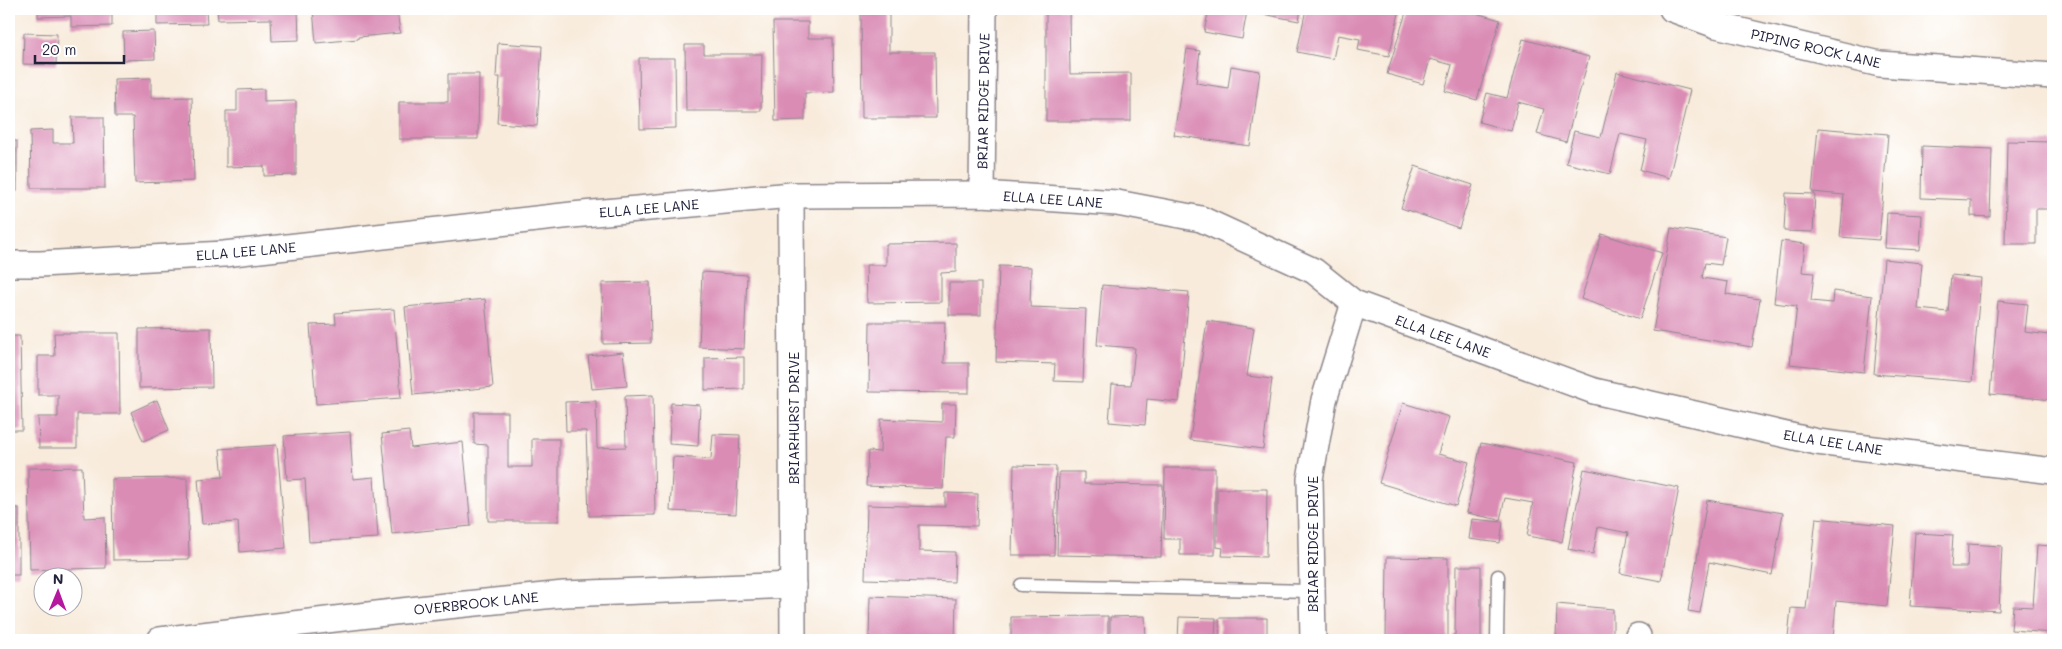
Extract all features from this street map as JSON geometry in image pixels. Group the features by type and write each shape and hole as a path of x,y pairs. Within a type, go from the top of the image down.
{"street":[{"name":"BRIAR RIDGE DRIVE","path":"982,194 984,9"},
{"name":"PIPING ROCK LANE","path":"1672,9 1716,24 1880,64 2053,76"},
{"name":"ELLA LEE LANE","path":"9,264 224,254 572,215 791,195 982,194 1117,203 1200,220 1314,271 1354,303 1594,391 1817,442 2053,471"},
{"name":"BRIARHURST DRIVE","path":"791,195 793,640"},
{"name":"BRIAR RIDGE DRIVE","path":"1312,640 1310,479 1324,400 1354,303"},
{"name":"OVERBROOK LANE","path":"160,640 427,608 564,594 793,585"}],"lane":[{"path":"1497,640 1498,576"},
{"path":"1021,585 1312,591"}],"building":[{"path":"38,9 112,9 112,26 71,27 71,16 38,17"},
{"path":"157,9 206,9 207,24 157,25"},
{"path":"217,9 298,9 299,40 272,41 271,19 218,20"},
{"path":"313,9 397,9 400,33 316,43"},
{"path":"1046,9 1069,9 1070,74 1131,73 1131,121 1046,121"},
{"path":"1209,9 1301,9 1299,21 1247,11 1242,39 1204,32"},
{"path":"1306,9 1400,9 1389,56 1358,50 1360,39 1338,35 1333,59 1297,52"},
{"path":"1407,9 1462,9 1500,20 1477,100 1445,91 1452,65 1430,59 1423,84 1387,74"},
{"path":"861,12 889,12 889,52 935,52 936,118 862,118"},
{"path":"773,22 808,22 808,38 833,38 834,92 805,93 805,120 775,121"},
{"path":"154,31 155,59 124,60 123,32"},
{"path":"24,33 57,34 56,65 23,64"},
{"path":"1523,39 1589,57 1566,142 1537,134 1544,109 1518,102 1511,131 1479,122 1487,93 1507,98"},
{"path":"498,43 542,46 537,126 497,123 500,77 496,77"},
{"path":"685,45 704,45 704,54 762,54 761,111 686,111"},
{"path":"1187,49 1200,51 1196,83 1228,88 1231,66 1260,71 1250,146 1174,135"},
{"path":"639,58 675,58 676,128 640,129"},
{"path":"1617,72 1690,90 1669,178 1640,170 1647,140 1620,134 1610,174 1566,163 1574,131 1601,137"},
{"path":"448,74 479,74 478,139 399,139 399,102 448,102"},
{"path":"151,78 151,98 192,97 194,181 135,183 133,117 115,117 114,79"},
{"path":"264,89 264,102 296,101 296,175 264,176 264,166 226,167 226,111 237,111 237,90"},
{"path":"72,117 104,117 105,188 31,188 30,131 53,130 53,143 73,143"},
{"path":"1818,128 1888,134 1879,240 1840,237 1844,195 1812,192"},
{"path":"9,141 17,141 17,191 9,191"},
{"path":"2007,141 2053,142 2053,209 2036,209 2036,244 2005,244"},
{"path":"1922,146 1992,149 1990,217 1971,216 1971,200 1921,198"},
{"path":"1415,166 1473,185 1459,228 1401,208"},
{"path":"1786,193 1815,194 1813,232 1784,231"},
{"path":"1887,213 1922,215 1920,250 1885,248"},
{"path":"1671,228 1726,237 1721,265 1705,263 1702,278 1728,282 1726,294 1760,299 1752,347 1653,331"},
{"path":"1602,234 1662,253 1640,319 1581,299"},
{"path":"1781,241 1805,244 1802,272 1814,273 1811,301 1832,303 1833,291 1872,296 1864,372 1790,364 1797,306 1774,303"},
{"path":"956,243 956,272 941,273 941,302 867,303 866,265 886,265 886,244"},
{"path":"1884,259 1922,263 1918,309 1948,312 1951,275 1981,278 1972,382 1874,374"},
{"path":"999,266 1031,267 1030,307 1086,309 1083,382 1054,381 1055,364 996,362"},
{"path":"702,272 747,275 744,349 699,347"},
{"path":"650,282 651,343 603,344 602,283"},
{"path":"949,283 981,283 981,315 949,315"},
{"path":"1102,285 1189,292 1179,402 1147,399 1145,425 1109,422 1112,384 1131,385 1135,348 1097,345"},
{"path":"485,299 493,387 413,395 405,307"},
{"path":"1998,301 2028,304 2025,332 2050,335 2053,317 2053,400 1990,394"},
{"path":"394,309 401,398 316,404 310,325 336,324 335,313"},
{"path":"1207,321 1254,328 1247,376 1272,379 1263,449 1190,440"},
{"path":"870,322 945,322 944,363 969,363 969,393 869,392"},
{"path":"211,328 212,387 139,388 139,329"},
{"path":"54,333 119,333 120,414 77,414 77,448 39,448 38,417 58,417 58,395 38,395 38,356 55,356"},
{"path":"9,336 20,336 22,430 9,430"},
{"path":"623,352 627,386 592,389 588,356"},
{"path":"744,357 744,389 705,390 705,358"},
{"path":"653,395 655,515 589,516 586,431 566,431 565,402 596,401 597,448 626,447 625,396"},
{"path":"157,400 169,430 143,441 131,412"},
{"path":"671,403 700,405 698,446 669,444"},
{"path":"1403,403 1449,417 1438,454 1469,462 1456,506 1379,483"},
{"path":"942,404 956,404 955,437 946,437 943,489 866,486 868,451 880,452 881,419 942,422"},
{"path":"474,412 508,412 508,467 532,467 532,439 559,439 559,521 488,521 488,445 474,444"},
{"path":"409,431 411,448 463,442 471,526 392,534 382,434"},
{"path":"350,432 353,479 374,477 378,538 309,542 305,479 287,480 284,436"},
{"path":"713,434 740,435 736,514 670,511 673,457 711,459"},
{"path":"1481,443 1577,462 1562,542 1527,536 1533,503 1505,498 1500,520 1467,513"},
{"path":"277,445 286,548 240,552 238,522 202,524 198,479 223,477 220,449"},
{"path":"1014,465 1056,466 1054,555 1012,555"},
{"path":"82,467 84,518 105,517 106,568 32,566 32,570 30,570 28,468"},
{"path":"1165,468 1215,468 1215,555 1180,555 1180,539 1164,539"},
{"path":"1584,469 1679,488 1661,581 1620,573 1628,533 1598,527 1593,554 1568,549"},
{"path":"1059,472 1084,472 1084,484 1163,485 1161,557 1057,555"},
{"path":"187,478 189,559 113,560 112,479"},
{"path":"1217,489 1267,489 1266,557 1222,556 1223,548 1217,547"},
{"path":"945,493 978,494 977,526 919,525 919,551 955,552 954,582 865,579 867,505 945,507"},
{"path":"1707,500 1783,513 1772,575 1709,562 1700,613 1688,611"},
{"path":"9,508 19,508 19,575 9,575"},
{"path":"1816,518 1895,526 1887,606 1836,601 1833,640 1788,637 1791,608 1806,609"},
{"path":"1472,519 1503,522 1500,543 1469,539"},
{"path":"1915,533 1953,535 1951,567 1967,567 1968,544 2002,546 1999,611 1910,606"},
{"path":"2037,545 2053,546 2053,633 2011,630 2013,606 2033,607"},
{"path":"1387,557 1448,558 1448,640 1386,640"},
{"path":"1456,566 1481,566 1481,640 1453,640 1453,635 1455,635"},
{"path":"870,596 956,599 955,640 869,640"},
{"path":"1557,604 1613,609 1613,640 1556,640"},
{"path":"1108,616 1108,640 1011,640 1011,617"},
{"path":"1145,616 1146,640 1110,640 1110,617"},
{"path":"1179,617 1216,618 1215,640 1178,640"},
{"path":"1219,618 1267,618 1267,640 1220,640"}]}
